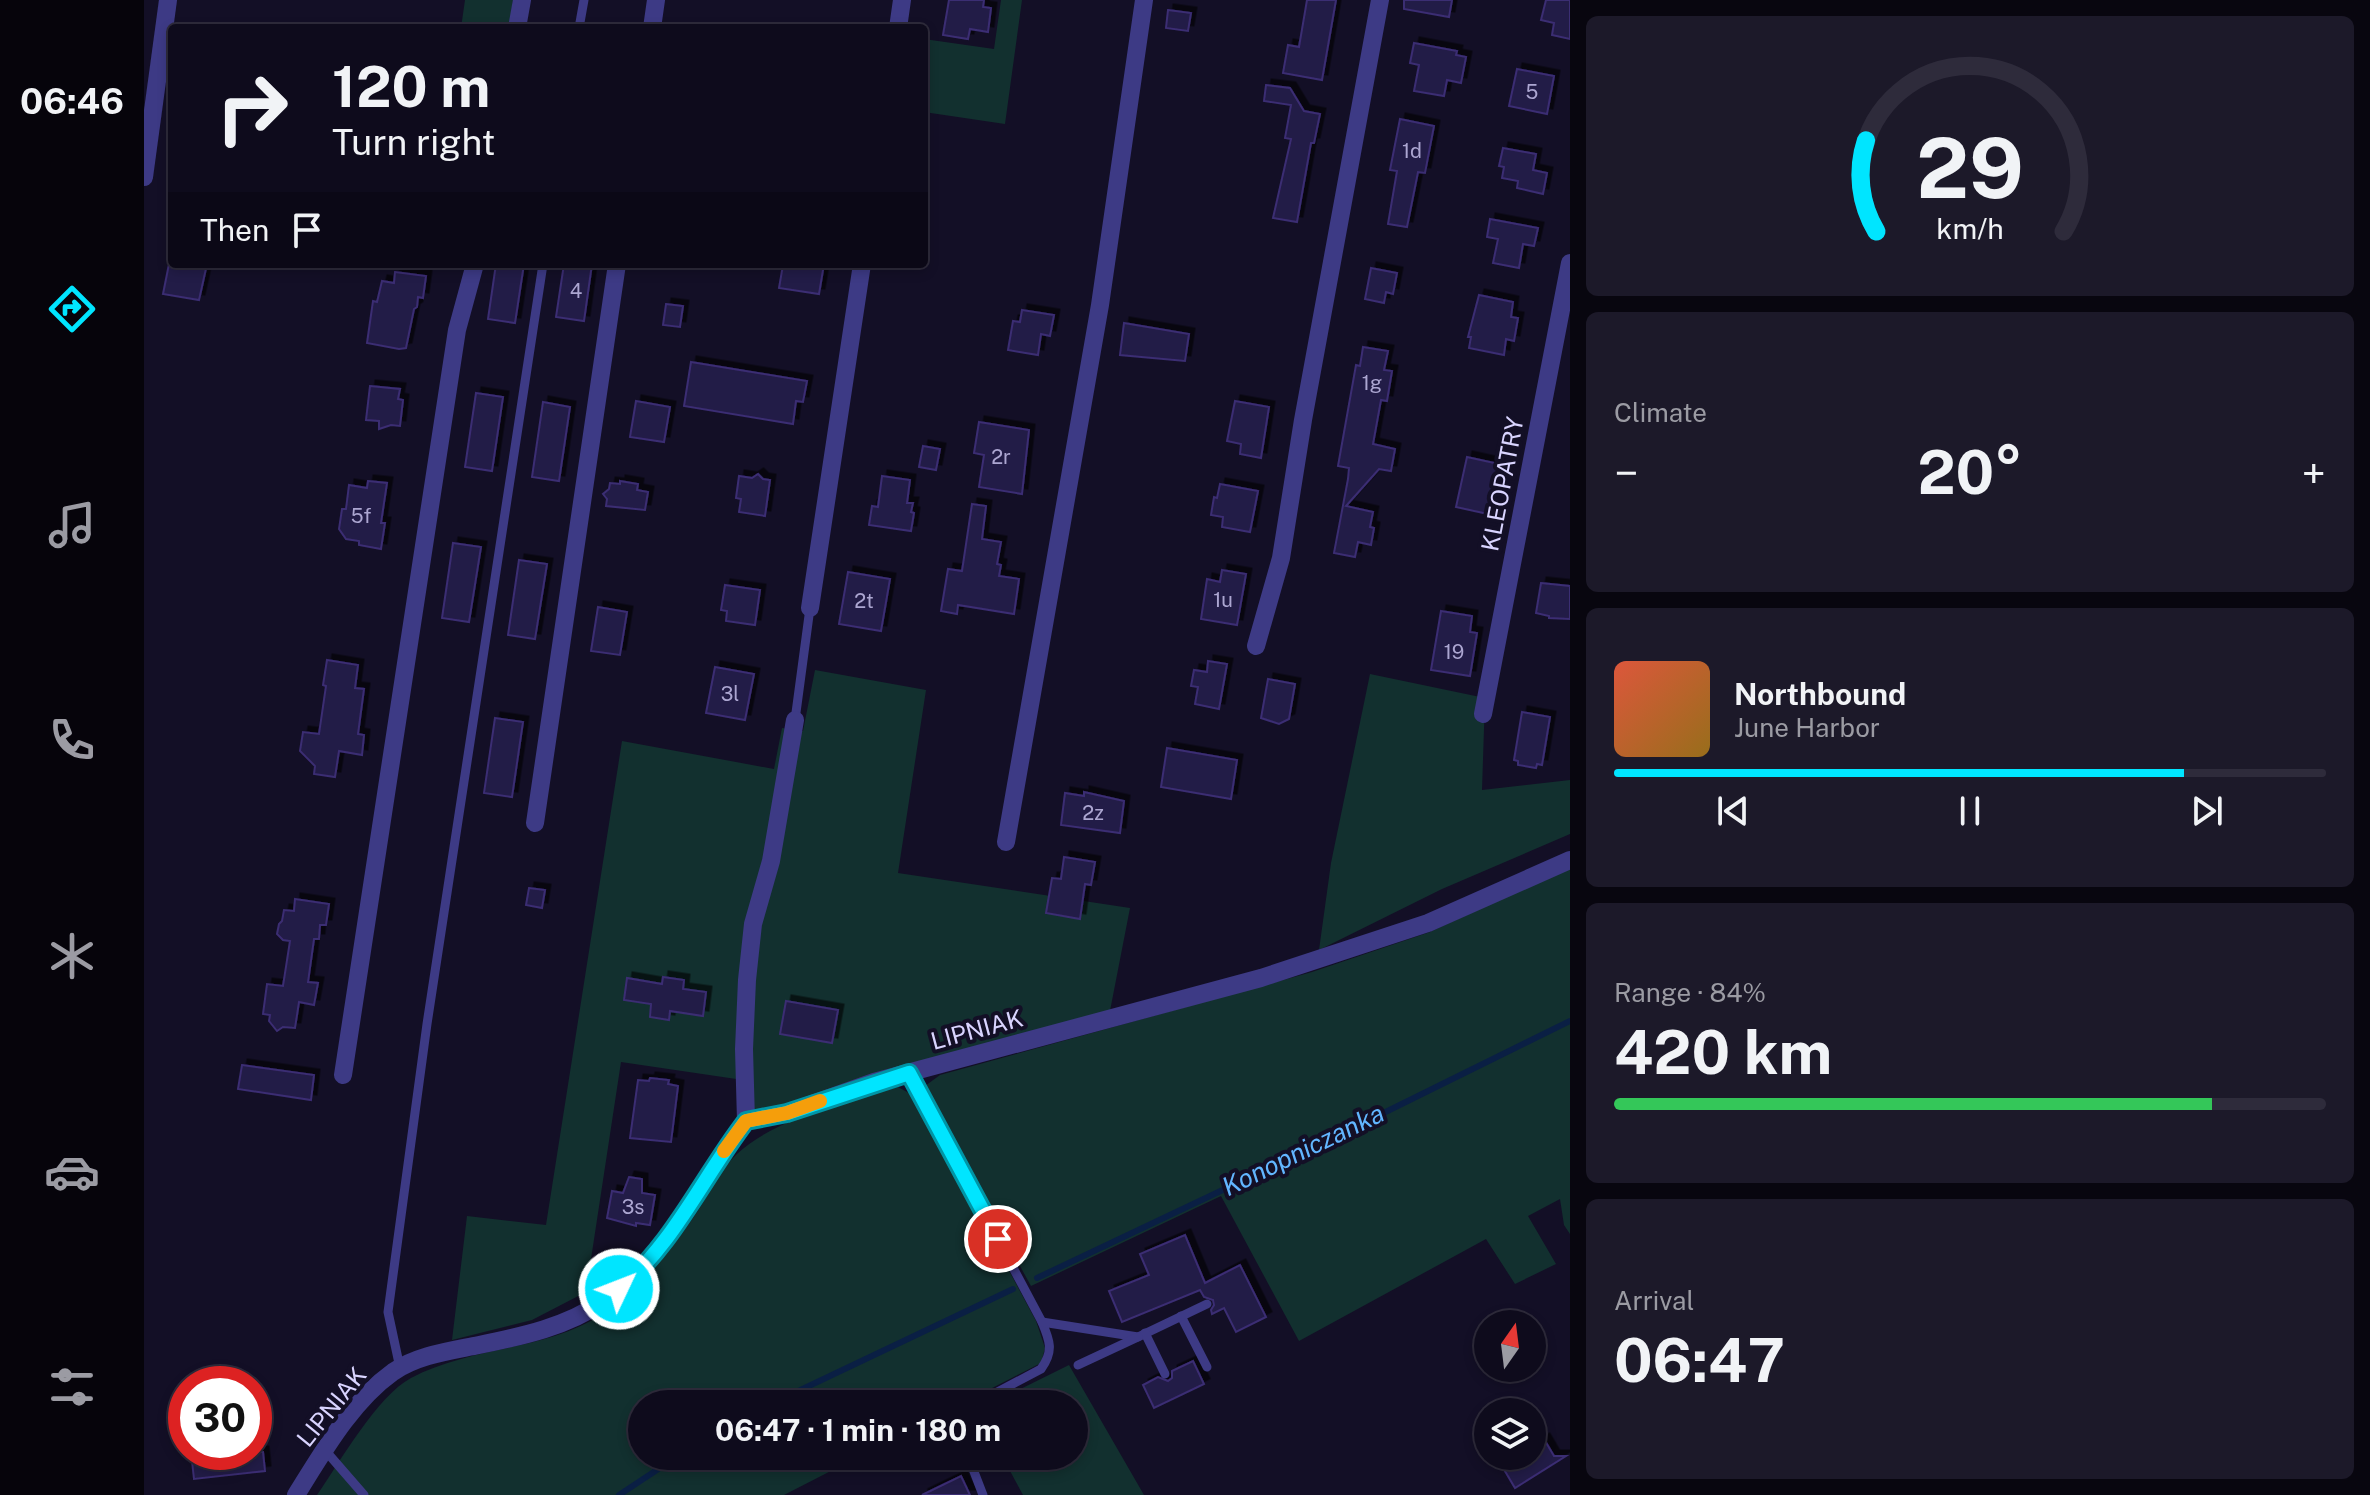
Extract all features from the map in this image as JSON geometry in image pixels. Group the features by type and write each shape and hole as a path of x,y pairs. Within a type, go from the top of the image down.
{"street":[{"path":"144,177 168,0"},
{"path":"518,24 522,0"},
{"path":"653,24 656,0"},
{"path":"899,24 902,0"},
{"path":"1006,842 1100,305 1144,0"},
{"path":"1256,646 1281,558 1303,420 1380,0"},
{"name":"KLEOPATRY","path":"1483,714 1570,263"},
{"path":"343,1075 457,330 474,268"},
{"path":"535,823 616,268"},
{"path":"810,608 861,268"},
{"path":"746,1121 744,1049 753,924 771,861 795,720"},
{"name":"LIPNIAK","path":"296,1495 324,1449 369,1392 400,1368 422,1358 542,1331 604,1301 633,1278 659,1250 708,1173 746,1121 787,1113 909,1073 1261,978 1428,923 1570,860"}],"lane":[{"path":"580,24 584,0"},
{"path":"400,1368 388,1312 440,934 542,268"},
{"path":"795,720 810,608"},
{"path":"909,1073 1052,1345 1041,1369 1001,1390"},
{"path":"1078,1365 1207,1304"},
{"path":"1181,1316 1207,1367"},
{"path":"1042,1322 1142,1335"},
{"path":"1142,1335 1165,1374"},
{"path":"324,1449 364,1495"},
{"path":"973,1470 983,1495"}],"green space":[{"path":"465,0 513,0 510,24 462,24"},
{"path":"1001,0 1022,0 1005,124 928,113 928,40 994,49"},
{"path":"815,670 926,690 898,873 1130,908 1109,1016 746,1121 743,1080 621,1062 586,1292 532,1320 452,1340 467,1216 546,1225 622,741 774,769 782,728 803,731"},
{"path":"1370,674 1485,698 1482,790 1570,780 1570,834 1442,889 1319,950 1331,863"},
{"path":"1570,867 1570,1234 1564,1225 1560,1199 1528,1216 1556,1264 1515,1284 1486,1239 1299,1341 1221,1196 1031,1286 925,1094 925,1086 940,1075 1312,972 1430,932"},
{"path":"898,1087 916,1097 1036,1321 1045,1348 1041,1363 988,1390 628,1390 628,1470 833,1470 784,1495 317,1495 372,1414 398,1387 435,1367 564,1333 611,1308 669,1250 737,1154 771,1130 835,1105"},
{"path":"1069,1365 1083,1390 1018,1390"},
{"path":"1088,1398 1144,1495 1023,1495 1010,1470 1088,1470"}],"building":[{"path":"949,0 984,0 983,7 991,8 988,32 970,29 968,39 943,35"},
{"path":"1307,0 1336,0 1322,80 1283,73 1288,45 1299,47"},
{"path":"1404,0 1452,0 1449,17 1404,9"},
{"path":"1546,0 1570,0 1570,39 1552,35 1554,23 1541,20"},
{"path":"1168,10 1191,13 1188,31 1166,28"},
{"path":"1414,43 1457,51 1456,55 1466,57 1461,83 1447,80 1444,96 1414,91 1419,65 1410,63"},
{"path":"1517,69 1554,76 1547,114 1509,106"},
{"path":"1266,85 1290,88 1304,111 1320,114 1314,143 1311,143 1297,222 1273,218 1291,139 1285,138 1291,105 1264,101"},
{"path":"1400,119 1434,126 1425,173 1418,172 1407,227 1388,224 1397,171 1390,170"},
{"path":"1503,148 1536,154 1533,170 1547,173 1543,194 1517,188 1518,181 1502,178 1504,167 1499,166"},
{"path":"1490,219 1538,228 1534,246 1523,244 1519,268 1493,263 1498,239 1487,237"},
{"path":"168,268 206,268 199,300 163,294"},
{"path":"495,268 523,268 515,323 488,319"},
{"path":"563,268 591,268 584,321 556,317"},
{"path":"782,268 823,268 819,294 779,288"},
{"path":"1371,268 1397,273 1393,294 1386,292 1384,303 1365,299"},
{"path":"395,272 426,276 423,298 418,297 406,348 399,349 367,343 373,301 377,302 382,281 394,283"},
{"path":"1479,295 1513,302 1511,317 1518,318 1514,341 1506,339 1504,355 1469,348 1471,337 1468,337"},
{"path":"666,304 683,306 680,327 663,325"},
{"path":"1022,310 1054,315 1050,336 1041,334 1038,355 1008,350 1013,321 1020,322"},
{"path":"1124,323 1189,334 1185,361 1120,355"},
{"path":"1363,347 1388,351 1384,370 1392,371 1387,401 1381,400 1373,444 1395,449 1391,471 1379,469 1346,506 1373,512 1371,545 1358,542 1355,557 1334,553 1349,468 1338,466 1356,365 1360,366"},
{"path":"691,362 807,381 803,402 796,401 793,424 684,406"},
{"path":"370,386 400,389 398,399 403,400 400,426 379,429 379,421 366,420"},
{"path":"476,393 503,397 492,471 465,467"},
{"path":"636,401 670,407 664,442 630,437"},
{"path":"1235,401 1269,407 1261,458 1240,454 1241,444 1227,441"},
{"path":"543,402 570,407 559,481 532,477"},
{"path":"979,422 1029,430 1022,494 979,487 984,455 974,453"},
{"path":"923,446 940,449 936,470 919,467"},
{"path":"1467,457 1499,464 1488,514 1456,507"},
{"path":"758,474 770,480 765,516 739,512 741,499 736,498 739,476 752,478"},
{"path":"882,476 910,480 907,503 913,503 911,531 869,525 872,506 878,507"},
{"path":"368,481 387,483 381,549 346,539 339,529 349,485 367,488"},
{"path":"620,481 638,484 637,490 648,492 645,510 606,506 607,499 603,494 610,483 620,484"},
{"path":"1220,484 1258,491 1250,532 1222,527 1223,517 1211,515"},
{"path":"972,504 986,506 982,539 1001,542 997,564 1001,565 999,576 1019,579 1014,614 958,605 957,614 941,611 948,569 962,571"},
{"path":"453,543 481,547 469,622 442,618"},
{"path":"519,560 547,564 535,639 508,635"},
{"path":"1222,570 1246,574 1237,625 1201,619 1207,579 1220,582"},
{"path":"848,572 890,579 881,631 839,624"},
{"path":"1541,583 1570,586 1570,619 1549,618 1536,613"},
{"path":"725,585 760,590 755,625 726,621 727,611 721,610"},
{"path":"598,607 627,612 620,655 591,651"},
{"path":"1441,611 1472,616 1470,632 1477,633 1470,676 1431,670"},
{"path":"327,660 358,665 355,688 364,689 358,734 364,735 362,755 339,751 335,777 314,774 315,766 300,751 303,732 319,734"},
{"path":"1208,661 1227,664 1219,709 1195,704 1198,687 1191,686 1194,670 1207,672"},
{"path":"715,667 754,674 745,720 706,713"},
{"path":"1268,679 1295,684 1289,719 1279,724 1261,718"},
{"path":"1522,712 1550,717 1542,765 1537,764 1536,768 1518,765 1518,761 1514,760"},
{"path":"495,718 523,722 512,797 484,793"},
{"path":"1167,748 1237,760 1231,799 1161,787"},
{"path":"1084,792 1124,801 1120,833 1061,825 1065,793 1084,796"},
{"path":"1064,857 1095,862 1091,885 1085,884 1080,919 1046,913 1052,878 1061,879"},
{"path":"529,888 545,890 542,908 526,905"},
{"path":"295,899 329,904 326,925 320,925 319,939 314,939 308,982 318,983 314,1005 299,1002 295,1028 283,1027 277,1031 269,1021 270,1015 263,1014 267,984 283,986 290,941 283,940 277,934 284,910 294,911"},
{"path":"663,977 684,980 683,989 706,992 703,1016 670,1011 669,1020 650,1017 651,1004 624,1000 627,978 662,984"},
{"path":"786,1001 838,1010 832,1043 780,1034"},
{"path":"242,1065 314,1075 311,1100 238,1089"},
{"path":"650,1078 669,1080 668,1084 678,1086 671,1142 630,1138 638,1080 649,1081"},
{"path":"629,1177 642,1179 642,1193 655,1195 650,1225 636,1223 636,1226 607,1218 612,1191 623,1193"},
{"path":"1185,1235 1205,1283 1240,1265 1266,1317 1236,1332 1224,1308 1212,1314 1213,1300 1204,1297 1200,1290 1122,1322 1109,1291 1149,1275 1140,1254"},
{"path":"1193,1361 1204,1384 1154,1408 1143,1385 1158,1377 1168,1381 1172,1378 1172,1371"},
{"path":"1546,1442 1554,1456 1566,1456 1546,1469"},
{"path":"193,1470 265,1470 265,1471 194,1479"},
{"path":"1504,1470 1544,1470 1515,1488"},
{"path":"961,1476 970,1495 922,1495"}],"waterway":[{"name":"Konopniczanka","path":"1037,1278 1570,1021"},
{"name":"Konopniczanka","path":"800,1390 1013,1289"},
{"name":"Konopniczanka","path":"619,1495 657,1470"}],"slow traffic":[{"path":"724,1151 746,1121 787,1113 820,1101"}],"route":[{"path":"619,1289 659,1250 708,1173 746,1121 787,1113 909,1073 998,1239"}]}
